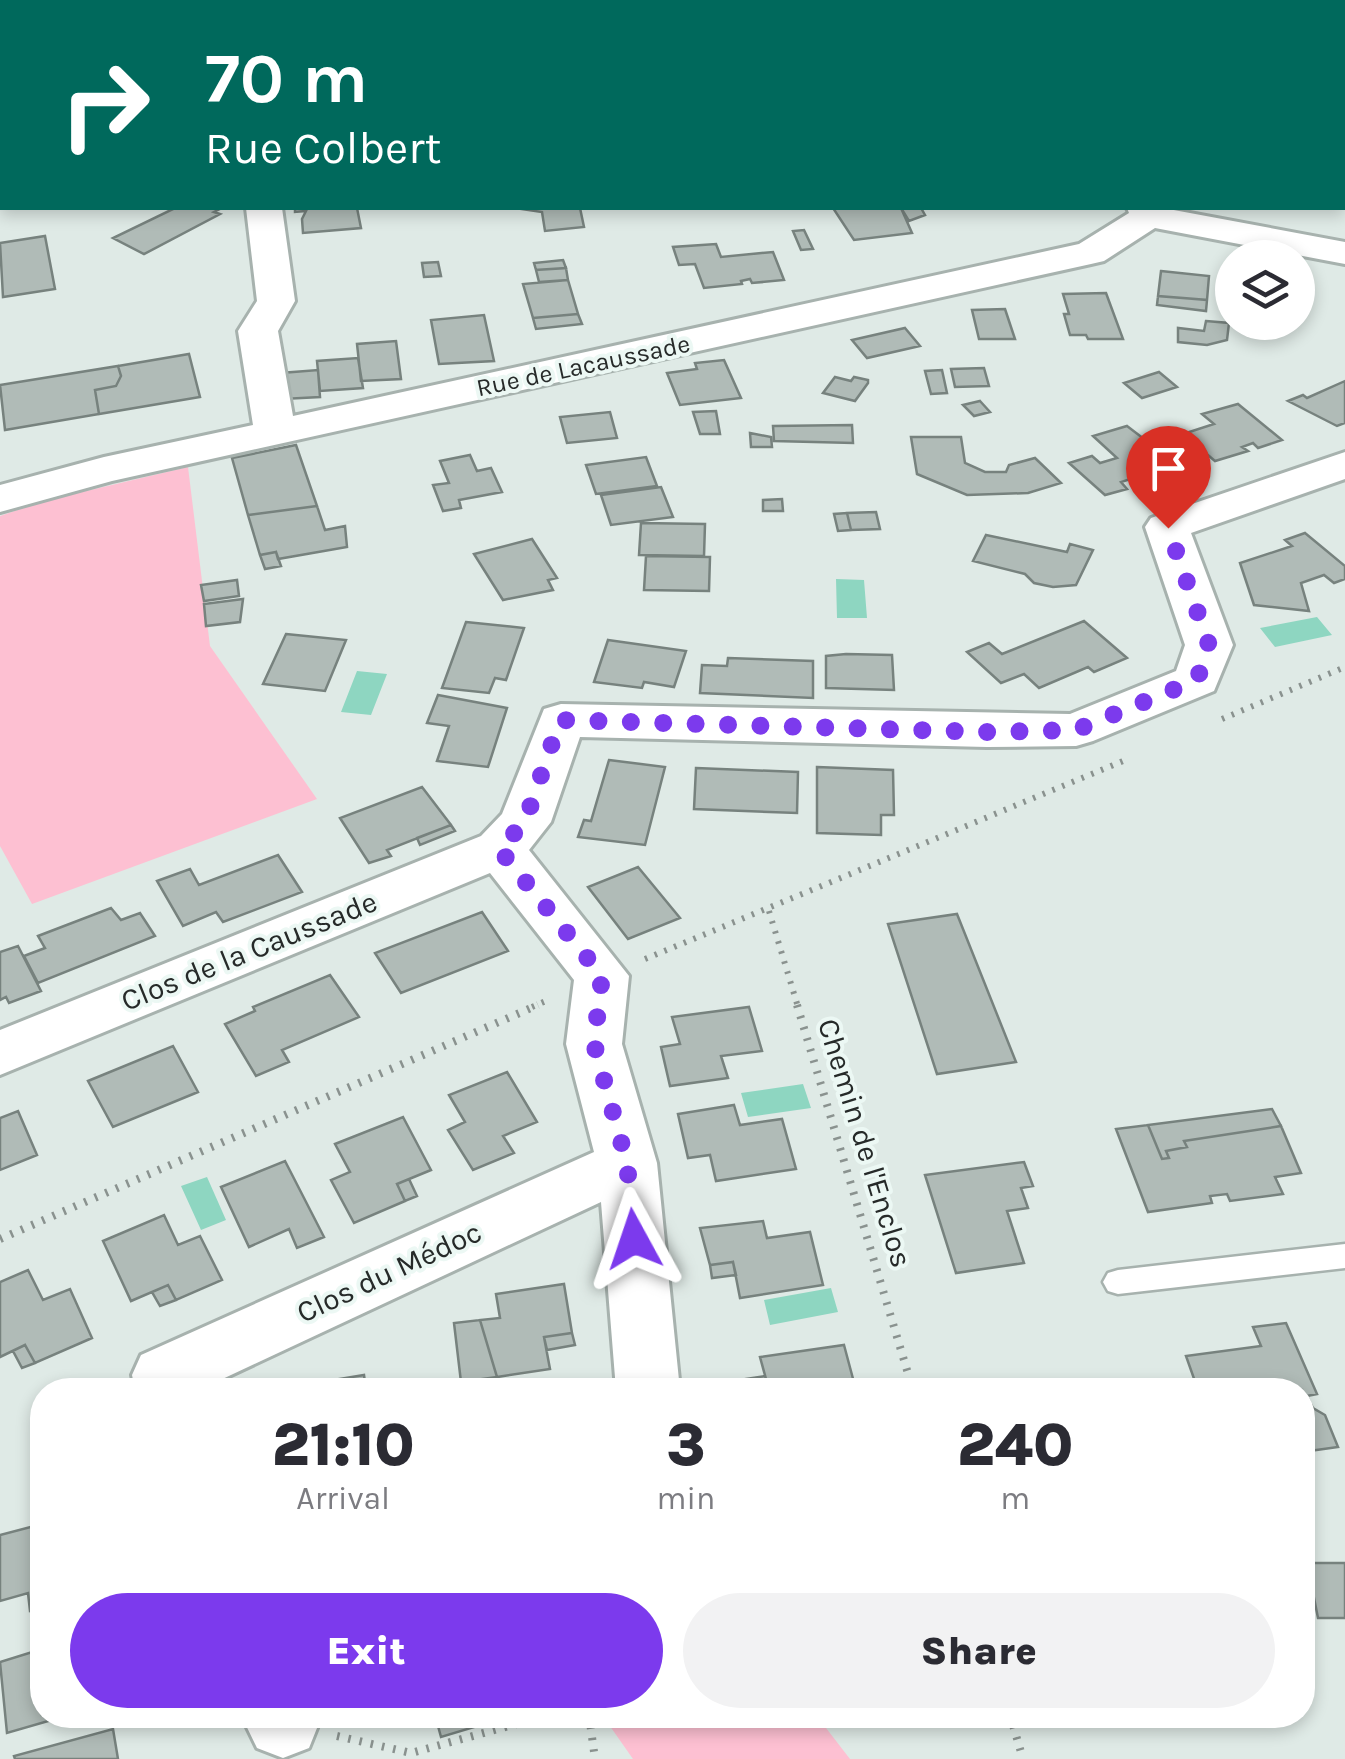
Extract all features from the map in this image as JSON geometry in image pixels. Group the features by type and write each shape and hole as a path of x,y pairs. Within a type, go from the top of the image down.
{"street":[{"path":"264,210 276,300 258,331 275,432"},
{"path":"1147,212 1345,253"},
{"name":"Rue de Lacaussade","path":"0,499 104,470 1091,254 1147,212"},
{"path":"647,1378 627,1163 594,1044 602,976 499,849 525,822 560,720 987,732 1076,730 1197,680 1209,645 1168,528 1345,466"},
{"name":"Clos de la Caussade","path":"0,1053 499,849"},
{"name":"Clos du Médoc","path":"165,1378 627,1163"}],"lane":[{"path":"1118,1282 1345,1256"}],"path":[{"path":"1219,720 1345,667"},
{"path":"0,1239 602,976 769,911 1129,758"},
{"name":"Chemin de l'Enclos","path":"769,911 908,1378"},
{"path":"314,1728 412,1754 503,1728"},
{"path":"591,1728 595,1759"},
{"path":"1014,1728 1023,1759"}],"shaded area":[{"path":"188,467 210,646 317,799 32,904 0,846 0,516 44,501"},
{"path":"836,579 864,580 867,618 837,618"},
{"path":"1317,617 1332,635 1275,647 1260,628"},
{"path":"357,671 387,674 371,715 341,712"},
{"path":"803,1084 811,1108 748,1117 741,1093"},
{"path":"207,1177 226,1220 201,1230 181,1186"},
{"path":"831,1288 838,1312 770,1325 764,1300"},
{"path":"611,1728 826,1728 850,1759 633,1759"}],"building":[{"path":"171,210 218,210 214,212 220,214 144,254 113,238"},
{"path":"295,210 357,210 361,228 303,233 306,211"},
{"path":"528,210 580,210 584,227 545,231 542,212"},
{"path":"834,210 902,210 912,233 854,240"},
{"path":"902,210 922,210 925,215 909,221"},
{"path":"804,230 813,249 801,250 793,231"},
{"path":"45,236 55,289 3,297 0,243"},
{"path":"716,244 721,257 773,252 784,280 752,283 750,279 741,281 742,284 704,288 695,264 679,265 673,247"},
{"path":"563,260 566,268 536,270 534,263"},
{"path":"438,262 441,276 424,277 422,263"},
{"path":"566,268 568,280 539,282 536,270"},
{"path":"1161,271 1209,276 1207,300 1158,296"},
{"path":"568,280 578,314 533,318 523,284"},
{"path":"1106,293 1123,339 1070,335 1063,294"},
{"path":"1158,296 1207,300 1206,311 1157,305"},
{"path":"1005,309 1015,339 979,339 972,310"},
{"path":"578,314 582,324 536,329 533,318"},
{"path":"484,315 494,361 439,364 431,320"},
{"path":"1206,321 1215,322 1215,340 1227,340 1207,345 1178,342 1178,328 1204,331"},
{"path":"905,328 920,346 867,358 852,340"},
{"path":"396,341 401,379 361,381 357,344"},
{"path":"189,354 200,397 99,414 95,390 116,386 121,376 118,366"},
{"path":"358,358 363,388 320,391 317,361"},
{"path":"724,360 741,398 680,405 667,373 697,369 695,363"},
{"path":"118,366 121,376 116,386 95,390 99,414 5,430 0,385"},
{"path":"984,368 989,386 955,387 951,369"},
{"path":"318,370 320,397 283,399 281,373"},
{"path":"942,370 947,393 931,394 925,371"},
{"path":"1159,372 1177,387 1142,398 1124,383"},
{"path":"835,377 851,381 854,377 868,383 855,401 823,393"},
{"path":"1345,381 1345,423 1337,426 1288,401 1303,395 1307,398"},
{"path":"980,401 990,412 974,416 963,405"},
{"path":"1238,404 1282,440 1258,448 1253,443 1242,447 1248,451 1215,461 1183,434 1214,424 1202,414"},
{"path":"716,411 720,434 700,434 693,412"},
{"path":"610,412 617,438 567,443 560,417"},
{"path":"852,425 853,443 774,441 773,426"},
{"path":"1127,426 1169,458 1167,467 1121,482 1127,489 1105,495 1069,463 1092,456 1100,463 1117,458 1093,436"},
{"path":"750,433 771,437 772,447 751,447"},
{"path":"911,437 961,437 965,463 985,472 1006,472 1009,465 1035,458 1061,483 1028,493 967,495 917,474"},
{"path":"296,445 317,506 248,515 232,458"},
{"path":"470,455 477,471 491,468 502,492 459,500 461,508 443,511 433,485 449,483 440,461"},
{"path":"646,457 657,486 596,494 586,465"},
{"path":"661,487 673,517 611,525 601,495"},
{"path":"782,499 783,511 763,511 763,500"},
{"path":"317,506 325,530 345,526 347,547 278,559 276,552 260,555 248,515"},
{"path":"876,512 880,529 851,530 847,513"},
{"path":"847,513 851,530 838,531 834,514"},
{"path":"641,523 705,524 704,556 639,555"},
{"path":"1305,533 1345,566 1345,579 1334,583 1324,575 1301,583 1309,611 1254,605 1240,563 1292,546 1285,540"},
{"path":"986,535 1067,552 1070,544 1093,550 1076,585 1053,587 1034,583 1025,574 973,561"},
{"path":"532,539 557,578 548,580 553,590 503,600 474,554"},
{"path":"276,552 281,566 265,569 260,555"},
{"path":"646,556 710,557 709,591 644,590"},
{"path":"237,580 239,596 204,601 201,585"},
{"path":"243,599 240,622 206,626 204,604"},
{"path":"1084,621 1127,658 1094,672 1088,667 1039,688 1024,674 1001,683 967,652 989,643 1002,654"},
{"path":"466,622 524,628 506,680 495,678 489,693 442,688"},
{"path":"286,634 346,640 325,691 263,684"},
{"path":"608,640 686,651 674,687 644,682 642,688 594,682"},
{"path":"892,655 894,690 826,688 826,656"},
{"path":"728,658 813,661 813,698 700,693 702,665 727,666"},
{"path":"438,695 507,708 488,767 437,761 449,726 427,723"},
{"path":"609,760 665,767 645,845 578,837 584,820 591,821"},
{"path":"817,767 893,770 894,815 881,815 881,835 817,833"},
{"path":"696,768 798,772 797,813 694,809"},
{"path":"422,787 451,825 387,850 391,856 369,863 340,818"},
{"path":"451,825 455,831 420,845 417,838"},
{"path":"278,855 302,892 223,922 216,912 183,926 157,881 190,869 199,885"},
{"path":"638,867 680,918 628,939 588,887"},
{"path":"111,908 121,920 140,913 155,936 38,983 24,956 45,948 38,936"},
{"path":"482,912 508,951 401,993 375,953"},
{"path":"957,914 1016,1062 937,1074 888,924"},
{"path":"18,946 41,991 9,1003 6,997 0,1000 0,952"},
{"path":"330,975 359,1017 282,1050 289,1062 256,1076 225,1024 255,1011 253,1007"},
{"path":"749,1007 762,1051 721,1056 728,1078 670,1086 661,1047 680,1044 672,1017"},
{"path":"173,1046 198,1092 113,1127 88,1081"},
{"path":"507,1072 537,1122 503,1136 514,1153 473,1170 448,1130 465,1122 449,1095"},
{"path":"734,1105 740,1125 782,1119 796,1169 716,1181 710,1155 688,1158 678,1114"},
{"path":"1272,1109 1281,1126 1184,1141 1187,1147 1166,1151 1169,1158 1162,1159 1148,1125"},
{"path":"18,1111 37,1155 0,1170 0,1118"},
{"path":"403,1117 431,1170 397,1184 405,1201 354,1223 331,1180 350,1172 335,1144"},
{"path":"1148,1125 1162,1159 1169,1158 1166,1151 1187,1147 1184,1141 1281,1126 1301,1173 1275,1177 1283,1194 1230,1201 1227,1194 1210,1196 1212,1203 1148,1212 1116,1129"},
{"path":"285,1161 324,1237 297,1248 289,1229 249,1247 221,1187"},
{"path":"1024,1162 1033,1186 1021,1188 1028,1208 1007,1211 1024,1263 956,1273 925,1175"},
{"path":"409,1179 417,1196 405,1201 397,1184"},
{"path":"164,1215 178,1245 200,1236 222,1280 176,1300 168,1285 131,1301 103,1241"},
{"path":"763,1221 767,1238 810,1232 823,1285 740,1298 733,1262 710,1265 700,1228"},
{"path":"733,1262 736,1275 712,1278 710,1265"},
{"path":"28,1270 43,1300 70,1289 92,1338 35,1363 25,1345 0,1357 0,1282"},
{"path":"564,1284 572,1333 544,1337 550,1369 497,1377 480,1320 500,1318 496,1294"},
{"path":"168,1285 176,1300 160,1306 152,1292"},
{"path":"480,1320 497,1377 461,1378 454,1323"},
{"path":"1286,1323 1310,1378 1194,1378 1186,1356 1261,1346 1253,1327"},
{"path":"572,1333 575,1345 547,1350 544,1337"},
{"path":"25,1345 35,1363 22,1368 13,1351"},
{"path":"844,1345 853,1378 766,1378 760,1357"},
{"path":"1315,1409 1325,1415 1338,1447 1315,1450"},
{"path":"30,1527 30,1611 28,1593 0,1601 0,1535"},
{"path":"1315,1563 1345,1563 1345,1618 1318,1618"},
{"path":"30,1653 30,1726 7,1733 0,1662"},
{"path":"439,1728 471,1728 441,1737"},
{"path":"113,1729 118,1759 14,1756"}],"route":[{"path":"634,1239 627,1163 594,1044 602,976 499,849 525,822 560,720 987,732 1076,730 1197,680 1209,645 1168,528"}]}
